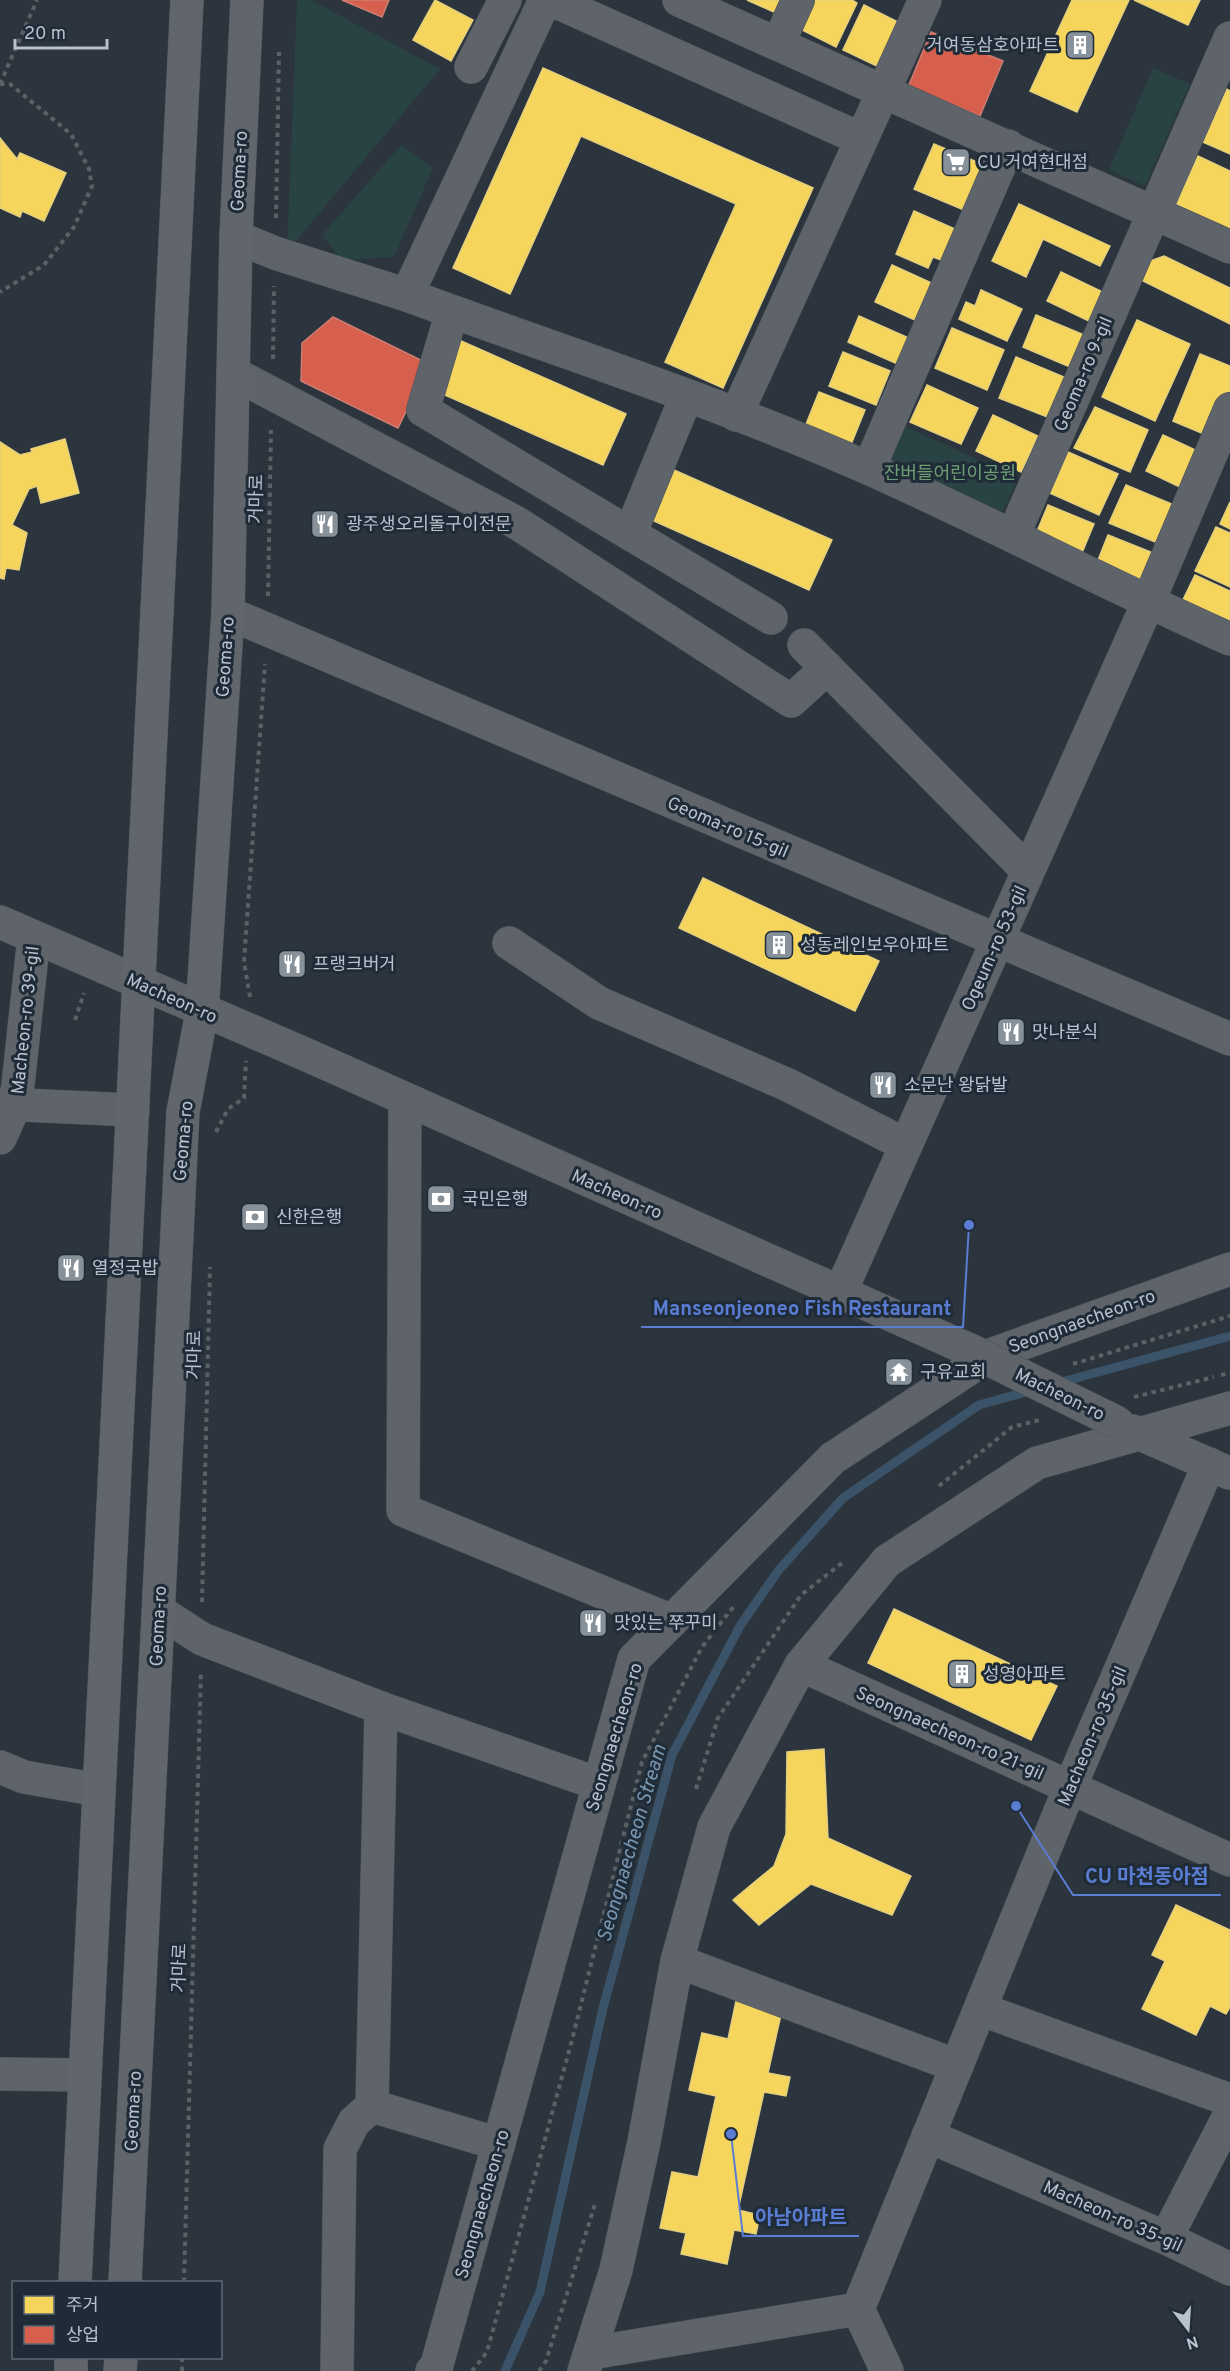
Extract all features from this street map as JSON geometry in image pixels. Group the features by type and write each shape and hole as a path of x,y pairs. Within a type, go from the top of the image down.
{"main road":[{"path":"75,2281 187,0"},
{"name":"Geoma-ro","path":"124,2281 183,1112 202,1012 228,613 236,237 247,0"}],"street":[{"path":"471,67 505,0"},
{"path":"407,295 545,0"},
{"path":"552,0 861,140"},
{"path":"679,0 1230,247"},
{"path":"778,44 798,0"},
{"path":"736,415 926,0"},
{"name":"Geoma-ro 9-gil","path":"1013,536 1230,38"},
{"path":"869,468 1008,146"},
{"path":"236,237 275,253 407,295 736,415 869,468 1148,603 1230,639"},
{"path":"452,312 423,410 771,618"},
{"path":"233,373 517,523 791,701 815,656 1028,871"},
{"path":"630,534 686,397"},
{"name":"Ogeum-ro 53-gil","path":"840,1293 1148,603 1230,409"},
{"name":"Geoma-ro 15-gil","path":"228,613 997,942 1230,1039"},
{"name":"Macheon-ro","path":"0,922 202,1012 306,1054 840,1293 1128,1418 1219,1469"},
{"name":"Macheon-ro 39-gil","path":"0,1138 8,1104 11,1049 34,937"},
{"path":"509,944 599,1003 788,1085 906,1145"},
{"path":"405,1100 403,1510 672,1621"},
{"path":"8,1104 133,1110"},
{"name":"Seongnaecheon-ro","path":"432,2371 436,2368 634,1659 833,1458 990,1355 1230,1269"},
{"path":"886,2371 858,2309 588,2362 616,2270 644,2142 677,1961 714,1827 801,1665 887,1561 1037,1463 1128,1418 1230,1408"},
{"name":"Macheon-ro 35-gil","path":"858,2309 1070,1787 1219,1469"},
{"path":"159,1611 202,1639 381,1708 599,1784"},
{"name":"Seongnaecheon-ro 21-gil","path":"801,1665 1230,1860"},
{"path":"338,2371 340,2149 354,2122 372,2106 381,1708"},
{"path":"0,1767 24,1777 99,1790"},
{"path":"677,1961 957,2066"},
{"path":"980,2009 1230,2100"},
{"path":"0,2074 85,2075"},
{"path":"372,2106 499,2144"},
{"path":"1166,2238 1230,2114"},
{"name":"Macheon-ro 35-gil","path":"928,2136 1166,2238 1230,2269"}],"path":[{"path":"0,292 44,265 74,227 92,186 89,170 71,134 10,84 0,84 37,0"},
{"name":"거마로","path":"250,997 244,962 267,630 279,46"},
{"path":"213,1137 228,1109 244,1098"},
{"name":"거마로","path":"202,1614 210,1256"},
{"path":"1128,1418 1230,1373"},
{"path":"933,1491 1012,1427 1047,1418"},
{"path":"693,1798 718,1718 801,1595 848,1558"},
{"name":"거마로","path":"184,2281 201,1665"},
{"path":"539,2371 546,2361 598,2195"}],"green space":[{"path":"297,0 311,0 440,69 287,252"},
{"path":"1153,68 1190,84 1145,186 1109,170"},
{"path":"401,145 433,168 394,257 342,260 322,235"},
{"name":"잔버들어린이공원","path":"902,425 1018,478 999,520 883,467"}],"building: 주거":[{"path":"435,0 473,20 451,61 413,40"},
{"path":"747,0 781,0 776,13"},
{"path":"811,0 852,0 857,3 836,47 798,28"},
{"name":"거여동삼호아파트","path":"1072,0 1129,0 1077,112 1030,91"},
{"path":"1134,0 1200,0 1188,25"},
{"path":"864,5 902,24 881,68 843,50"},
{"path":"543,68 813,188 723,388 665,362 736,204 581,136 510,294 453,268"},
{"path":"1227,89 1230,91 1230,154 1203,142"},
{"path":"0,138 17,159 20,153 66,173 44,221 22,211 20,217 0,208"},
{"path":"934,144 984,165 964,210 914,189"},
{"path":"1198,156 1230,171 1230,234 1174,209"},
{"path":"1019,204 1110,246 1100,266 1043,239 1026,277 992,261"},
{"path":"914,211 957,230 944,261 933,257 928,268 896,254"},
{"path":"1164,256 1230,288 1230,324 1139,279 1147,262"},
{"path":"892,265 934,284 917,321 875,302"},
{"path":"1061,272 1107,294 1093,323 1047,301"},
{"path":"981,290 1022,309 1007,341 959,319 966,302 975,306"},
{"path":"1036,315 1084,335 1070,367 1023,347"},
{"path":"859,316 913,340 902,366 848,342"},
{"path":"1137,320 1190,344 1155,421 1102,397"},
{"path":"952,328 1004,350 987,390 935,368"},
{"path":"459,340 626,414 603,465 436,391"},
{"path":"843,352 890,371 876,405 829,386"},
{"path":"1200,354 1230,366 1230,392 1211,437 1173,421"},
{"path":"1016,357 1066,378 1050,418 999,398"},
{"path":"927,385 978,408 961,444 910,422"},
{"path":"819,392 865,410 850,447 804,429"},
{"path":"1095,407 1148,430 1130,472 1074,448"},
{"path":"993,415 1038,436 1021,472 976,451"},
{"path":"1163,435 1202,453 1184,489 1146,471"},
{"path":"65,439 79,493 41,503 37,486 29,489 12,525 27,533 19,570 6,568 4,579 0,578 0,442 20,455 32,452 31,449"},
{"path":"1068,452 1118,474 1099,515 1050,493"},
{"path":"665,466 832,540 809,590 643,516"},
{"path":"1126,485 1181,508 1165,546 1109,523"},
{"path":"1230,502 1230,529 1220,524"},
{"path":"1048,505 1094,524 1079,560 1033,541"},
{"path":"1216,527 1230,533 1230,587 1195,571"},
{"path":"1108,535 1158,555 1144,590 1094,570"},
{"path":"1195,575 1230,591 1230,627 1181,604"},
{"name":"성동레인보우아파트","path":"703,878 879,961 855,1011 679,928"},
{"name":"성영아파트","path":"894,1609 1057,1686 1031,1740 868,1663"},
{"path":"824,1749 828,1838 911,1876 892,1915 811,1884 759,1925 733,1900 774,1866 786,1834 787,1752"},
{"path":"1176,1905 1230,1930 1230,2007 1226,2014 1210,2006 1196,2035 1142,2009 1165,1961 1152,1955"},
{"path":"736,2001 782,2010 768,2073 790,2077 786,2096 764,2092 738,2210 760,2215 756,2234 734,2230 727,2264 681,2254 686,2233 660,2228 672,2172 698,2177 716,2096 689,2090 702,2033 728,2039"}],"building: 상업":[{"path":"342,0 389,0 382,17"},
{"path":"931,32 1003,61 980,116 908,87"},
{"path":"333,317 429,364 398,428 301,381 302,343"}],"waterway":[{"name":"Seongnaecheon Stream","path":"1058,1383 1230,1336"},
{"name":"Seongnaecheon Stream","path":"505,2371 540,2292 603,2008 672,1755 740,1626 778,1571 843,1498 979,1405 1033,1390"}],"place":[{"name":"거여동삼호아파트","path":"1080,45"},
{"name":"CU 거여현대점","path":"956,162"},
{"name":"광주생오리돌구이전문","path":"325,524"},
{"name":"성동레인보우아파트","path":"779,945"},
{"name":"프랭크버거","path":"292,964"},
{"name":"맛나분식","path":"1011,1032"},
{"name":"소문난 왕닭발","path":"883,1085"},
{"name":"국민은행","path":"441,1199"},
{"name":"신한은행","path":"255,1217"},
{"name":"Manseonjeoneo Fish Restaurant","path":"969,1225"},
{"name":"열정국밥","path":"71,1268"},
{"name":"구유교회","path":"899,1372"},
{"name":"맛있는 쭈꾸미","path":"593,1623"},
{"name":"성영아파트","path":"962,1674"},
{"name":"CU 마천동아점","path":"1016,1806"},
{"name":"아남아파트","path":"731,2134"}]}
